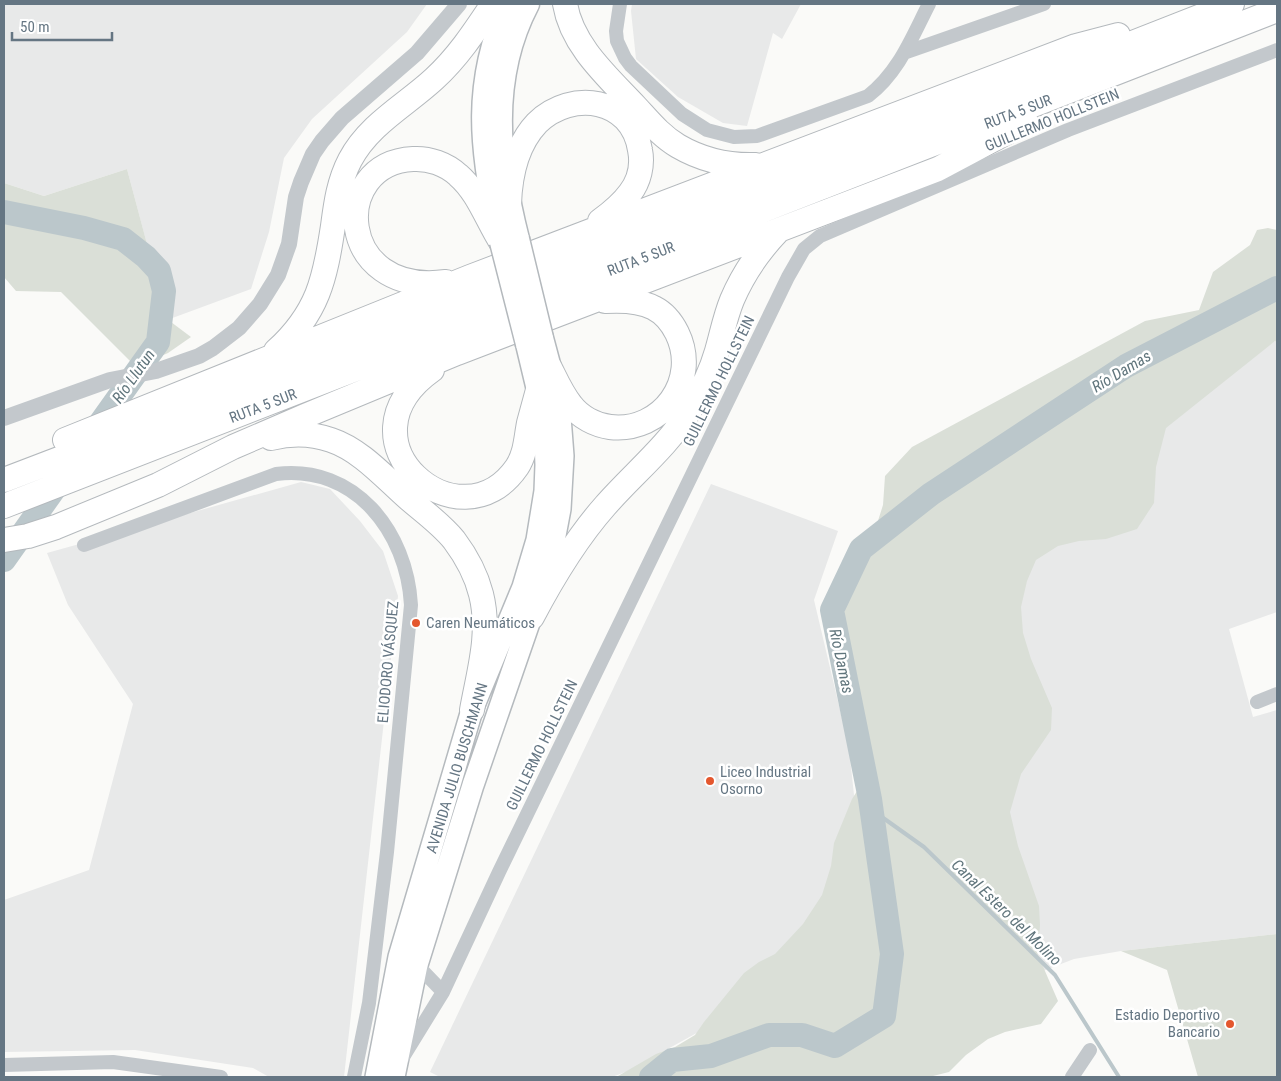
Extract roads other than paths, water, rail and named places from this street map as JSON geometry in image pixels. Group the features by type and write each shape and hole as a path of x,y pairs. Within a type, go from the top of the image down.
{"highway":[{"path":"263,360 297,330 318,294 326,268 339,186 350,159 358,146 378,124 447,67 472,36 493,4"},
{"path":"508,4 490,54 485,80 482,114 484,152 535,341 571,406 587,418 606,426 627,427 646,422 664,410 677,393 684,372 683,350 675,330 661,313 648,306 632,302 605,301 584,304"},
{"path":"509,204 501,145 501,97 503,78 511,46 521,17 528,4"},
{"path":"565,4 569,20 581,44 606,76 663,136 676,145 705,158 735,165 767,165"},
{"name":"RUTA 5 SUR","path":"4,480 507,288 1232,4"},
{"name":"RUTA 5 SUR","path":"4,506 1277,10"},
{"path":"4,466 470,278 1076,46 1102,38 1184,22"},
{"path":"4,540 28,536 96,512 158,485 233,447 457,353 938,169 1125,70"},
{"path":"509,240 509,204 514,166 526,138 537,124 550,113 567,105 586,103 606,106 623,116 637,136 641,154 639,174 626,199 607,216 580,235"},
{"path":"470,278 441,283 413,282 391,275 375,265 364,249 357,231 356,222 356,212 362,193 373,176 387,165 407,159 430,160 448,167 464,180 509,240"},
{"path":"532,617 552,578 589,525 620,489 666,443 690,410 709,372 737,288 754,258 779,230"},
{"name":"AVENIDA JULIO BUSCHMANN","path":"535,341 538,390"},
{"path":"457,353 414,384 401,401 397,412 396,435 401,457 414,476 433,490 453,496 475,495 495,488 512,474 523,456 528,425 538,390"},
{"path":"233,447 289,434 317,436 341,444 361,456 453,539 474,572 484,608 486,638 472,710"}],"main road":[{"name":"AVENIDA JULIO BUSCHMANN","path":"395,1073 417,965 473,785 550,562 559,518 563,456 559,404 550,368"},
{"name":"AVENIDA JULIO BUSCHMANN","path":"376,1077 400,957 472,710 523,587 537,540 545,491 546,465 545,440 538,390"}],"street":[{"path":"4,418 110,380 156,370 199,356 239,328 270,290 278,275 289,244 296,197 313,154 342,118 417,53 459,4"},
{"path":"620,4 616,32 617,41 631,66 682,114 707,130 734,136 756,136 868,96 881,86 893,72 929,4"},
{"path":"904,53 1044,4"},
{"name":"GUILLERMO HOLLSTEIN","path":"395,1073 443,992 788,277 804,250 820,236 874,212 1068,130 1277,50"},
{"name":"ELIODORO VÁSQUEZ","path":"84,545 276,474 288,472 312,474 345,486 363,500 381,520 398,548 408,576 410,605 387,852 369,1002 354,1077"},
{"path":"1257,702 1277,694"},
{"path":"417,965 443,992"},
{"path":"1072,1077 1090,1050"},
{"path":"4,1065 113,1062 221,1077"}],"waterway":[{"name":"Río Llutun","path":"4,212 84,228 123,239 146,257 159,271 164,291 158,342 91,436"},
{"name":"Río Damas","path":"651,1077 672,1060 711,1056 769,1035 802,1035 835,1046 884,1016 892,954 870,799 832,610 861,549 931,494 1126,366 1277,288"},
{"name":"Río Llutun","path":"4,560 62,478"},
{"name":"Canal Estero del Molino","path":"872,810 924,847 1055,975 1119,1077"}],"place":[{"name":"Caren Neumáticos","path":"416,623"},
{"name":"Liceo Industrial Osorno","path":"710,781"},
{"name":"Estadio Deportivo Bancario","path":"1230,1024"}]}
